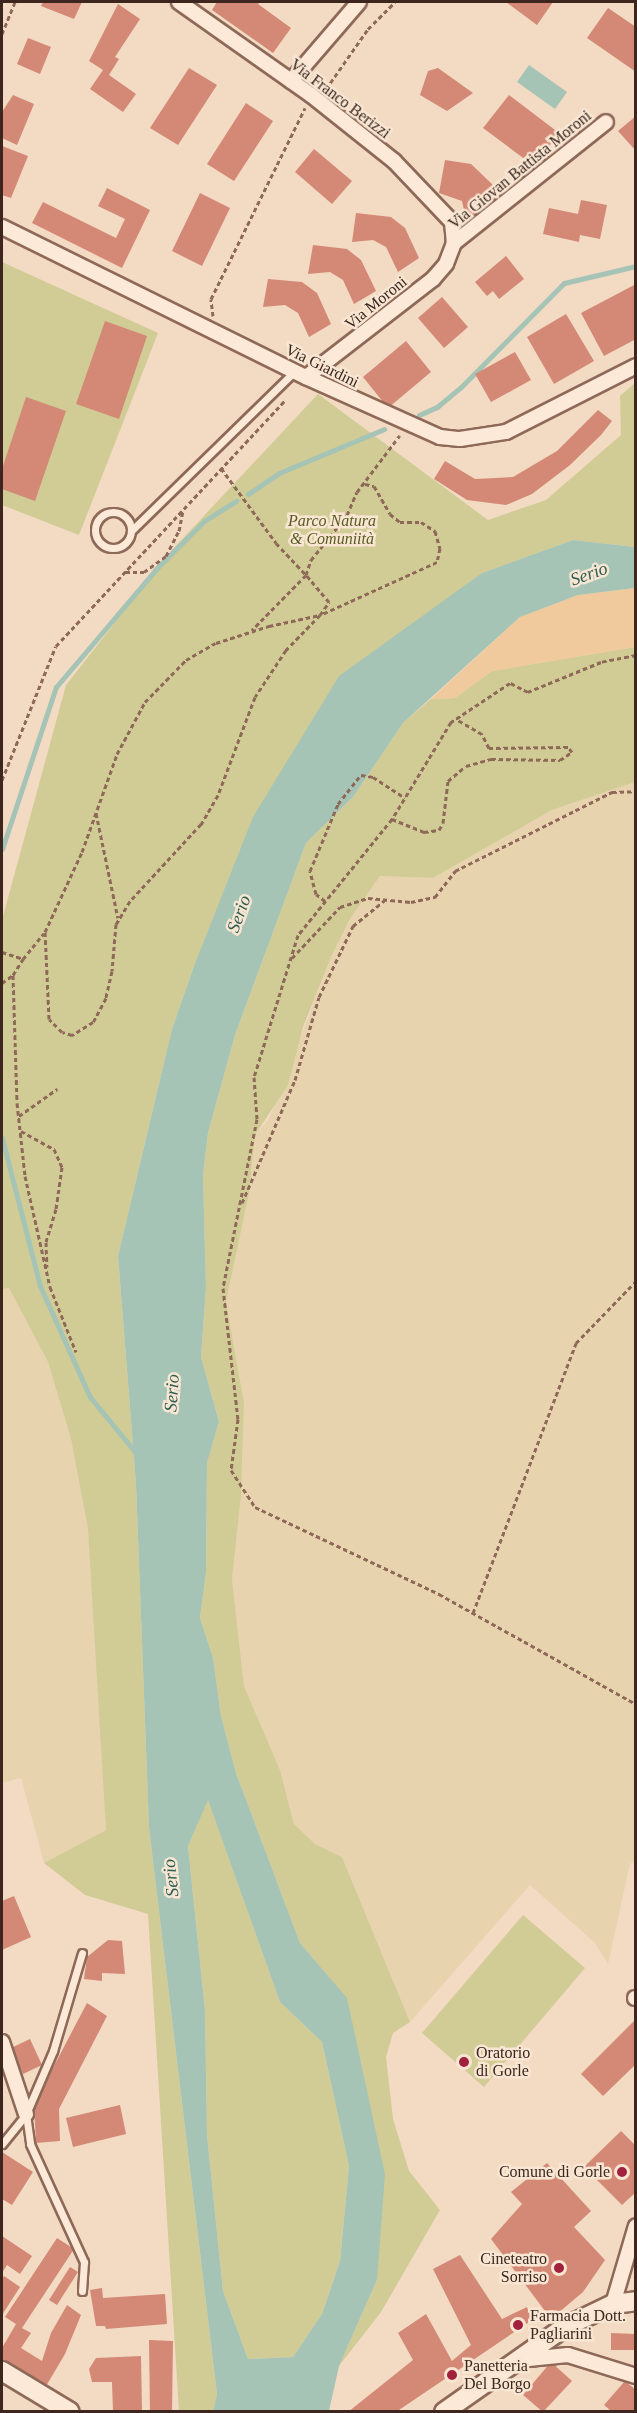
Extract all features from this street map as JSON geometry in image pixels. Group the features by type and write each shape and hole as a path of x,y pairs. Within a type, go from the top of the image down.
{"street":[{"name":"Via Franco Berizzi","path":"180,2 291,81 394,160 452,222 454,243"},
{"path":"291,81 359,2"},
{"name":"Via Giovan Battista Moroni","path":"454,243 606,122"},
{"name":"Via Giardini","path":"2,227 418,430 460,439 487,437 528,423 636,366"},
{"name":"Via Moroni","path":"301,374 433,279 446,264 454,243"},
{"path":"2,2042 26,2114"},
{"path":"613,2304 634,2235"},
{"path":"444,2412 565,2327 613,2304 636,2301"},
{"path":"565,2327 561,2339 568,2355"},
{"path":"514,2361 568,2355 636,2376"},
{"path":"2,2371 70,2412"}],"lane":[{"path":"132,531 128,519 113,512 102,516 95,531 104,546 117,548 127,542 132,531 301,374"},
{"path":"2,2144 26,2114 53,2050 82,1953"},
{"path":"26,2114 30,2145 84,2262 82,2291"}],"path":[{"path":"2,34 15,2"},
{"path":"206,328 213,318 211,299 314,98 369,29 395,2"},
{"path":"2,780 41,674 56,646 221,468 301,374"},
{"path":"250,632 306,575 311,560 347,515 365,484 400,435"},
{"path":"118,920 130,901 201,824 218,795 255,697 286,650 320,615 329,602 276,543 221,468"},
{"path":"2,983 13,975 45,932 63,896 117,754 144,702 186,660 216,643 320,615 437,562 440,548 435,531 421,522 400,522 390,514 374,486 365,484"},
{"path":"123,572 144,572 166,556 179,531 183,509"},
{"path":"636,655 601,662 528,692 510,682 456,719 392,819 298,935 254,1077 257,1119 223,1288 238,1419 231,1470 255,1507 473,1613 636,1704"},
{"path":"392,819 424,832 439,830 443,823 448,781 466,766 491,759 560,760 572,752 568,747 489,748 482,734 456,719"},
{"path":"325,901 316,894 310,871 338,804 361,775 373,777 405,798"},
{"path":"291,959 340,907 368,898 411,902 435,897 455,871 612,792 636,791"},
{"path":"45,932 49,1019 62,1032 72,1035 93,1022 106,998 118,920 96,812"},
{"path":"239,1210 295,1080 319,997 353,926 385,900"},
{"path":"2,952 23,959"},
{"path":"13,975 19,1116 32,1213 47,1275 76,1352"},
{"path":"19,1116 57,1089"},
{"path":"21,1131 54,1149 62,1167 56,1209 46,1242 47,1275"},
{"path":"473,1613 576,1343 636,1281"}],"shaded area":[{"path":"635,782 636,1860 630,1864 608,1964 595,1943 530,1885 410,2022 342,1857 315,1844 294,1824 280,1770 244,1686 232,1579 241,1496 244,1403 226,1302 249,1193 255,1135 269,1119 332,955 350,919 380,876 433,878 552,810"},
{"path":"9,1288 48,1362 71,1439 88,1529 97,1641 106,1830 44,1863 21,1778 2,1783 2,1289"}],"green space":[{"path":"2,262 158,333 79,535 2,505"},
{"name":"Parco Natura & Comuniità","path":"635,383 635,547 573,540 482,573 194,966 172,1029 118,1256 136,1484 149,1828 217,2394 213,2411 179,2411 148,1914 85,1895 44,1863 106,1830 88,1529 71,1439 48,1362 9,1288 2,1289 2,920 66,685 172,550 318,394 488,520 546,500 621,435 620,396"},
{"path":"635,647 635,782 552,810 433,878 380,876 350,919 332,955 303,1027 288,1085 255,1135 249,1193 226,1302 244,1403 241,1496 232,1579 244,1686 280,1770 294,1824 315,1844 342,1857 410,2022 393,2033 386,2057 393,2119 409,2171 440,2210 381,2312 339,2366 377,2280 347,1999 300,1943 236,1773 221,1716 213,1658 200,1618 206,1573 207,1463 219,1422 201,1357 206,1287 203,1175 208,1133 235,1035 306,843 353,797 403,723 431,699 455,698 492,671"},
{"path":"208,1799 280,2002 322,2042 349,2166 340,2261 322,2314 293,2357 248,2359 223,2291 207,2135 205,2010 188,1846"},
{"path":"523,1915 585,1968 484,2087 422,2033"}],"sand":[{"path":"635,588 635,647 492,671 455,698 431,699 520,617 578,595"}],"water":[{"path":"529,65 567,92 555,109 517,82"},
{"name":"Serio","path":"573,540 635,547 635,588 578,595 520,617 403,723 353,797 306,843 235,1035 208,1133 203,1175 206,1287 201,1357 219,1422 207,1463 206,1573 200,1618 213,1658 221,1716 236,1773 300,1943 347,1998 385,2174 377,2280 339,2366 329,2411 213,2411 217,2394 149,1828 136,1484 118,1256 172,1029 194,966 253,817 339,676 482,573","holes":["208,1800 280,2002 322,2042 349,2166 340,2261 322,2314 293,2357 248,2359 223,2291 207,2135 205,2010 188,1846"]}],"building":[{"path":"43,2 82,2 74,19 41,6"},
{"path":"217,2 260,2 258,4 291,28 273,53 212,10"},
{"path":"506,2 553,2 537,25"},
{"path":"118,4 140,19 115,57 119,59 109,75 136,94 123,112 90,89 103,70 89,61"},
{"path":"608,8 636,27 636,72 587,38"},
{"path":"28,38 51,47 40,74 17,64"},
{"path":"189,68 217,85 178,145 150,128"},
{"path":"438,68 473,93 447,111 420,95 428,71"},
{"path":"13,95 34,104 17,145 2,138 2,112"},
{"path":"509,95 559,133 534,166 483,128"},
{"path":"246,103 273,121 234,181 207,164"},
{"path":"636,116 636,151 618,131"},
{"path":"2,146 28,156 11,198 2,195"},
{"path":"314,149 352,181 332,204 295,172"},
{"path":"445,160 471,164 493,185 498,205 472,223 466,219 462,201 439,193"},
{"path":"107,188 150,210 122,268 32,223 43,202 116,238 125,219 98,206"},
{"path":"200,193 230,208 202,266 172,251"},
{"path":"581,200 607,205 600,239 580,235 579,242 543,234 549,208 578,214"},
{"path":"356,213 391,217 405,228 419,258 398,272 386,247 373,240 352,242"},
{"path":"313,245 347,249 361,260 376,291 354,304 343,280 330,272 308,274"},
{"path":"506,256 524,279 499,299 493,291 487,296 475,282"},
{"path":"268,279 302,282 317,293 331,324 309,337 298,313 285,305 263,307"},
{"path":"636,284 636,339 604,356 581,313"},
{"path":"442,297 468,327 444,348 418,318"},
{"path":"566,314 594,361 554,384 527,337"},
{"path":"105,321 147,336 119,419 76,404"},
{"path":"406,341 431,372 388,408 363,377"},
{"path":"515,352 531,380 491,402 475,374"},
{"path":"26,397 66,411 35,501 2,489 2,469"},
{"path":"598,410 612,421 601,435 570,465 532,494 506,505 467,500 434,479 445,461 475,479 513,477 557,451"},
{"path":"14,1896 31,1937 2,1950 2,1901"},
{"path":"108,1940 122,1941 125,1974 102,1973 102,1981 84,1979 87,1957"},
{"path":"87,2003 107,2016 59,2109 60,2141 36,2143 34,2104"},
{"path":"634,2021 636,2064 603,2096 581,2074"},
{"path":"30,2039 42,2065 23,2074 11,2048"},
{"path":"120,2105 126,2134 73,2147 66,2118"},
{"path":"621,2131 636,2146 636,2192 622,2205 584,2167"},
{"path":"2,2152 33,2172 12,2205 2,2199"},
{"path":"547,2163 591,2211 574,2227 605,2260 583,2292 551,2319 491,2239 522,2204 511,2192"},
{"path":"2,2236 32,2256 20,2274 7,2265 2,2273"},
{"path":"57,2238 74,2249 22,2328 31,2333 21,2348 42,2361 51,2333 67,2305 81,2315 65,2354 42,2393 2,2366 2,2348 16,2324 5,2317"},
{"path":"460,2255 502,2319 527,2307 532,2320 396,2412 348,2412 413,2360 398,2333 426,2314 452,2361 471,2345 433,2269"},
{"path":"70,2267 78,2272 57,2305 49,2300"},
{"path":"4,2276 20,2287 2,2315 2,2279"},
{"path":"102,2288 103,2298 165,2294 167,2324 106,2329 105,2326 96,2326 90,2290"},
{"path":"611,2333 636,2334 636,2350 611,2350"},
{"path":"149,2340 173,2341 172,2412 150,2412"},
{"path":"141,2356 142,2412 113,2412 112,2382 92,2382 89,2369 96,2358"},
{"path":"551,2362 572,2381 543,2412 523,2395"},
{"path":"625,2381 636,2390 636,2412 612,2412 604,2405"}],"waterway":[{"path":"419,415 437,407 461,387 564,283 636,266"},
{"path":"248,494 279,473 384,429"},
{"path":"2,849 56,687 156,569 204,521 236,501"},
{"path":"2,1138 40,1286 90,1397 136,1453"}],"place":[{"name":"Oratorio di Gorle","path":"464,2062"},
{"name":"Comune di Gorle","path":"622,2172"},
{"name":"Cineteatro Sorriso","path":"559,2268"},
{"name":"Farmacia Dott. Pagliarini","path":"518,2325"},
{"name":"Panetteria Del Borgo","path":"452,2375"}]}
